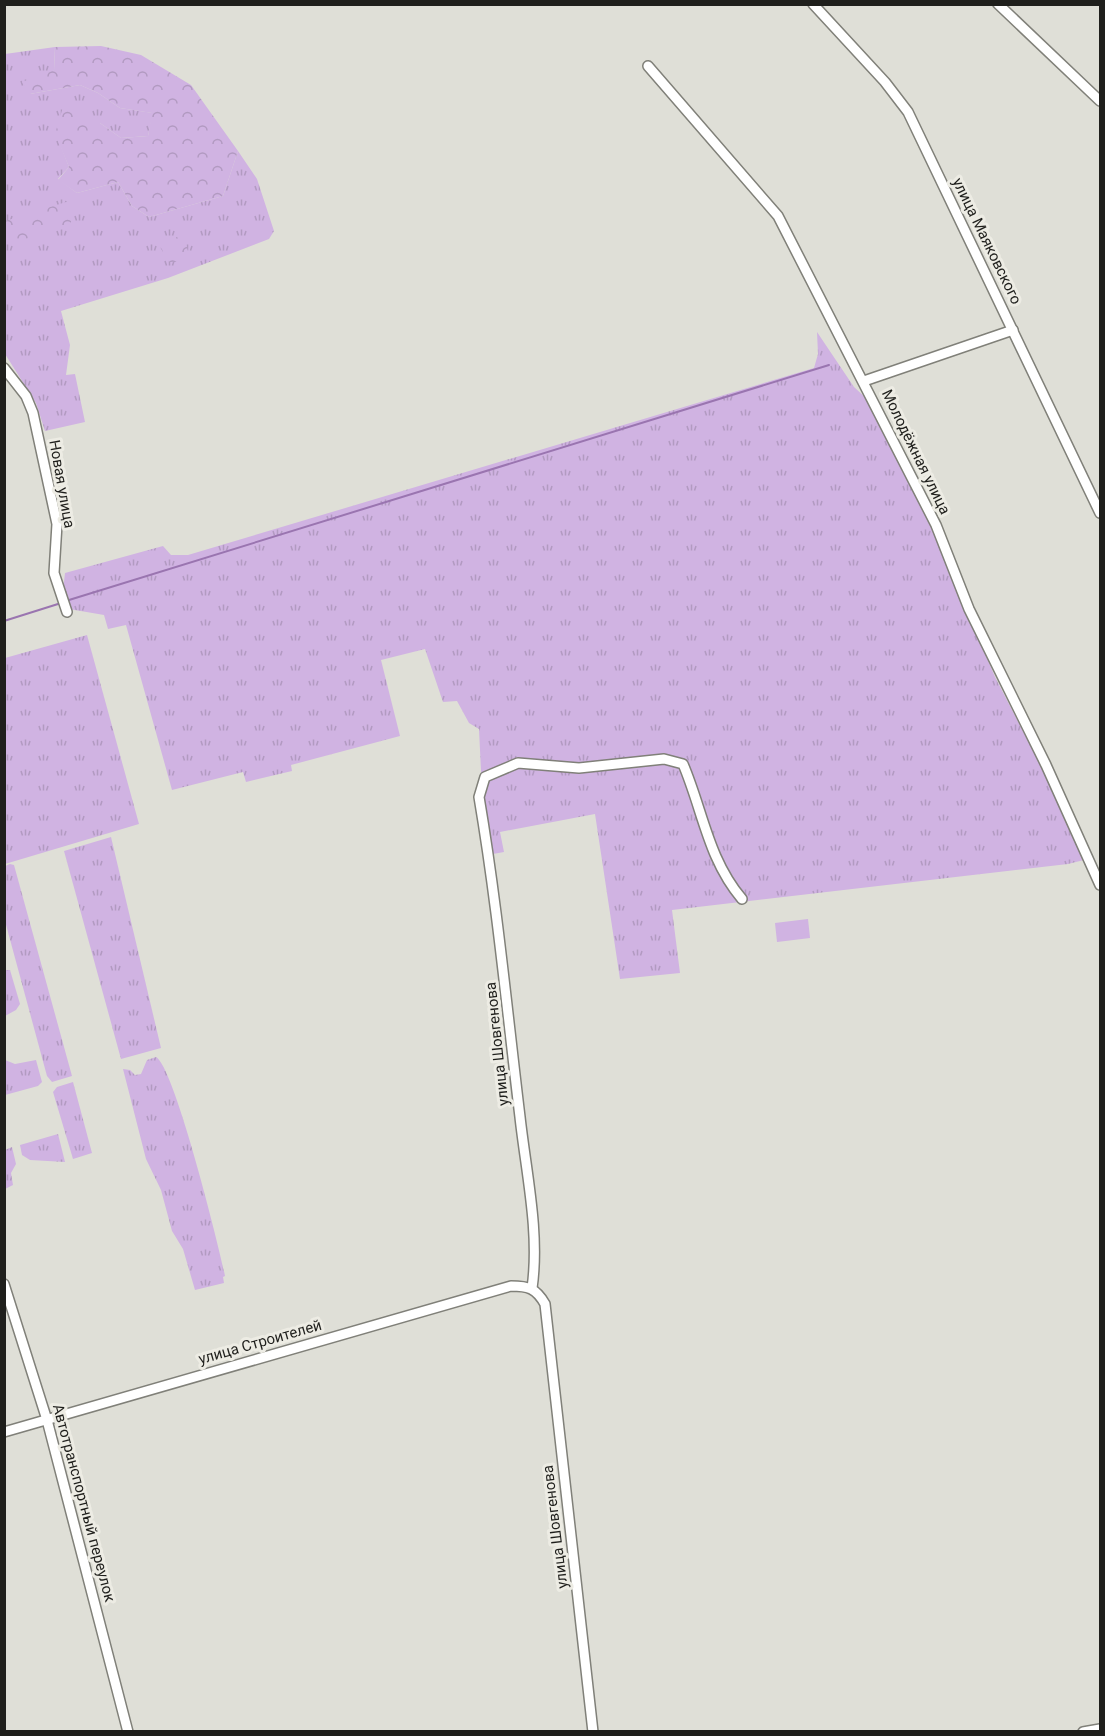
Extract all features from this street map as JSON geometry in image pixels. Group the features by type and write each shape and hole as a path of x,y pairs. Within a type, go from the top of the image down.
{"street":[{"name":"улица Маяковского","path":"813,4 885,82 908,112 1101,513"},
{"path":"998,4 1101,101"},
{"name":"Молодёжная улица","path":"648,66 778,216 936,525 969,609 1046,765 1101,885"},
{"path":"864,381 1013,330"},
{"name":"Новая улица","path":"4,368 26,396 33,413 57,524 54,573 67,612"},
{"name":"улица Шовгенова","path":"593,1731 545,1304 539,1293 529,1287 536,1264 500,938 479,797 485,777 518,763 579,768 664,759 683,765 697,800 710,849 730,885 742,899"},
{"name":"Автотранспортный переулок","path":"4,1284 47,1420 128,1731"},
{"name":"улица Строителей","path":"4,1432 511,1286 529,1287"},
{"path":"1083,1731 1101,1729"}],"green space":[{"path":"101,46 141,55 191,85 238,151 223,196 149,217 132,206 118,182 77,193 58,180 69,167 55,134 63,107 100,123 121,138 148,136 152,113 120,108 98,93 80,85 30,94 22,82 54,70 55,47"},
{"path":"55,47 54,70 30,94 80,85 98,93 120,108 153,113 148,136 121,138 100,123 56,134 69,167 58,179 77,193 118,182 132,206 149,217 223,196 238,151 257,179 274,231 269,239 168,278 61,311 70,345 66,375 75,374 85,422 45,431 36,403 5,354 5,54"},
{"path":"66,202 70,203 73,216 69,227 25,239 5,238 5,221"},
{"path":"177,237 186,243 189,257 184,262 169,262 157,242"},
{"path":"817,332 854,387 867,399 936,537 995,677 1041,766 1084,860 1068,864 672,910 680,973 620,979 595,814 500,832 504,852 493,854 482,792 479,729 469,723 457,701 443,702 425,649 381,660 400,736 291,765 292,771 246,782 243,772 172,790 126,625 108,629 104,615 69,609 63,591 65,573 163,546 171,555 188,555 814,368 818,354"},
{"path":"87,635 139,824 5,864 5,658"},
{"path":"111,837 161,1048 121,1059 64,851"},
{"path":"14,865 72,1076 52,1082 47,1076 5,921 5,866"},
{"path":"808,919 810,938 777,942 775,923"},
{"path":"5,970 10,970 20,1004 16,1010 5,1016"},
{"path":"156,1057 164,1068 174,1091 184,1122 225,1276 223,1277 224,1283 195,1290 183,1249 172,1231 161,1190 146,1159 123,1069 130,1070 135,1075 141,1074 147,1060"},
{"path":"5,1060 15,1064 36,1060 42,1082 38,1086 5,1095"},
{"path":"73,1082 92,1153 73,1159 53,1092 57,1087"},
{"path":"58,1134 65,1162 30,1160 22,1155 20,1145"},
{"path":"12,1147 16,1164 11,1173 13,1185 5,1189 5,1150"}],"waterway":[{"path":"69,600 829,365"},
{"path":"4,621 58,604"}]}
